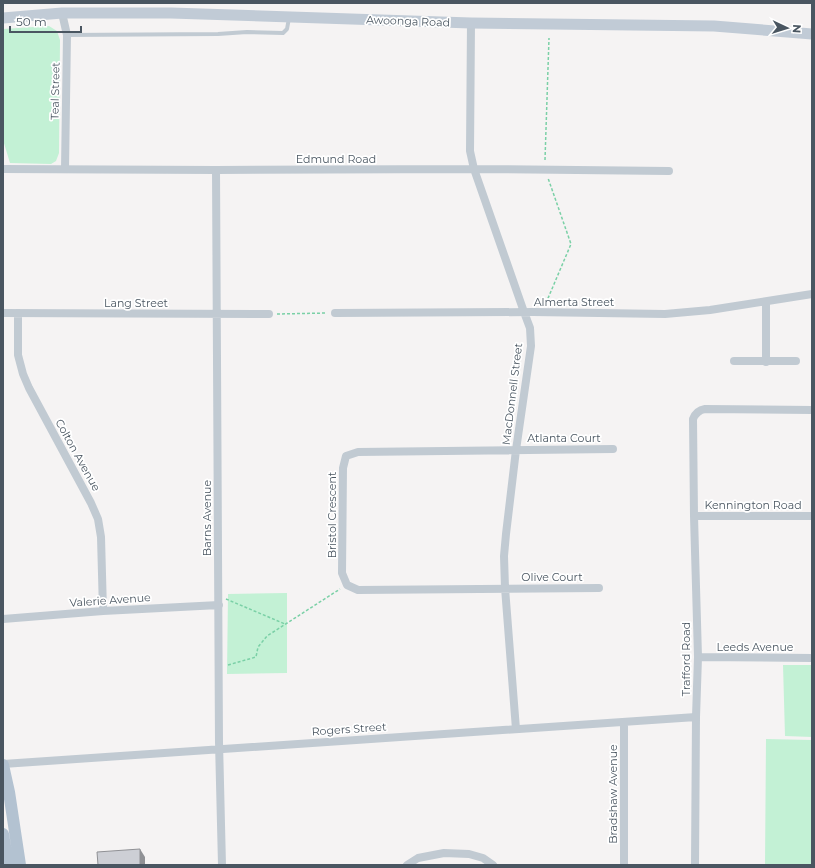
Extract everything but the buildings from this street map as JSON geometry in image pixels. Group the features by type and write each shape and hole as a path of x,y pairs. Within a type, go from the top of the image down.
{"main road":[{"name":"Awoonga Road","path":"3,18 62,13 171,13 471,23 714,26 812,34"},
{"path":"3,764 9,792 20,865"},
{"path":"3,834 8,865"}],"street":[{"name":"Teal Street","path":"62,13 67,35 65,169"},
{"name":"MacDonnell Street","path":"471,23 470,151 474,169 530,328 531,346 516,450 504,556 505,588 516,729"},
{"name":"Edmund Road","path":"3,169 474,169 670,171"},
{"name":"Barns Avenue","path":"216,170 219,749 222,865"},
{"name":"Almerta Street","path":"335,313 542,312 665,314 710,310 812,294"},
{"path":"766,302 766,362"},
{"name":"Lang Street","path":"3,313 269,314"},
{"name":"Colton Avenue","path":"18,313 18,355 23,374 98,519 102,537 103,611"},
{"path":"734,361 796,362"},
{"name":"Trafford Road","path":"695,865 698,657 693,419 696,414 702,410 812,410"},
{"name":"Atlanta Court","path":"516,450 613,449"},
{"name":"Bristol Crescent","path":"347,585 342,573 343,468 346,456 358,452 516,450"},
{"name":"Kennington Road","path":"694,516 812,516"},
{"path":"347,585 358,590 505,588"},
{"name":"Olive Court","path":"505,588 599,588"},
{"name":"Valerie Avenue","path":"3,619 103,611 219,605"},
{"name":"Leeds Avenue","path":"698,657 812,658"},
{"name":"Rogers Street","path":"3,764 696,717"},
{"name":"Bradshaw Avenue","path":"624,722 624,865"},
{"path":"407,865 418,858 444,853 469,854 483,858 493,865"}],"lane":[{"path":"67,35 218,34 247,32 283,33 287,29 289,17"}],"path":[{"path":"542,312 571,244 545,170 549,38"},
{"path":"269,314 335,313"},
{"path":"219,667 256,657 258,647 266,636 347,585"},
{"path":"219,595 285,624"}],"green space":[{"path":"49,26 57,31 60,40 59,153 56,161 51,164 10,163 3,140 3,29"},
{"path":"287,593 287,673 227,674 228,594"},
{"path":"783,665 812,665 812,737 785,736"},
{"path":"766,739 812,740 812,865 765,865"}]}
